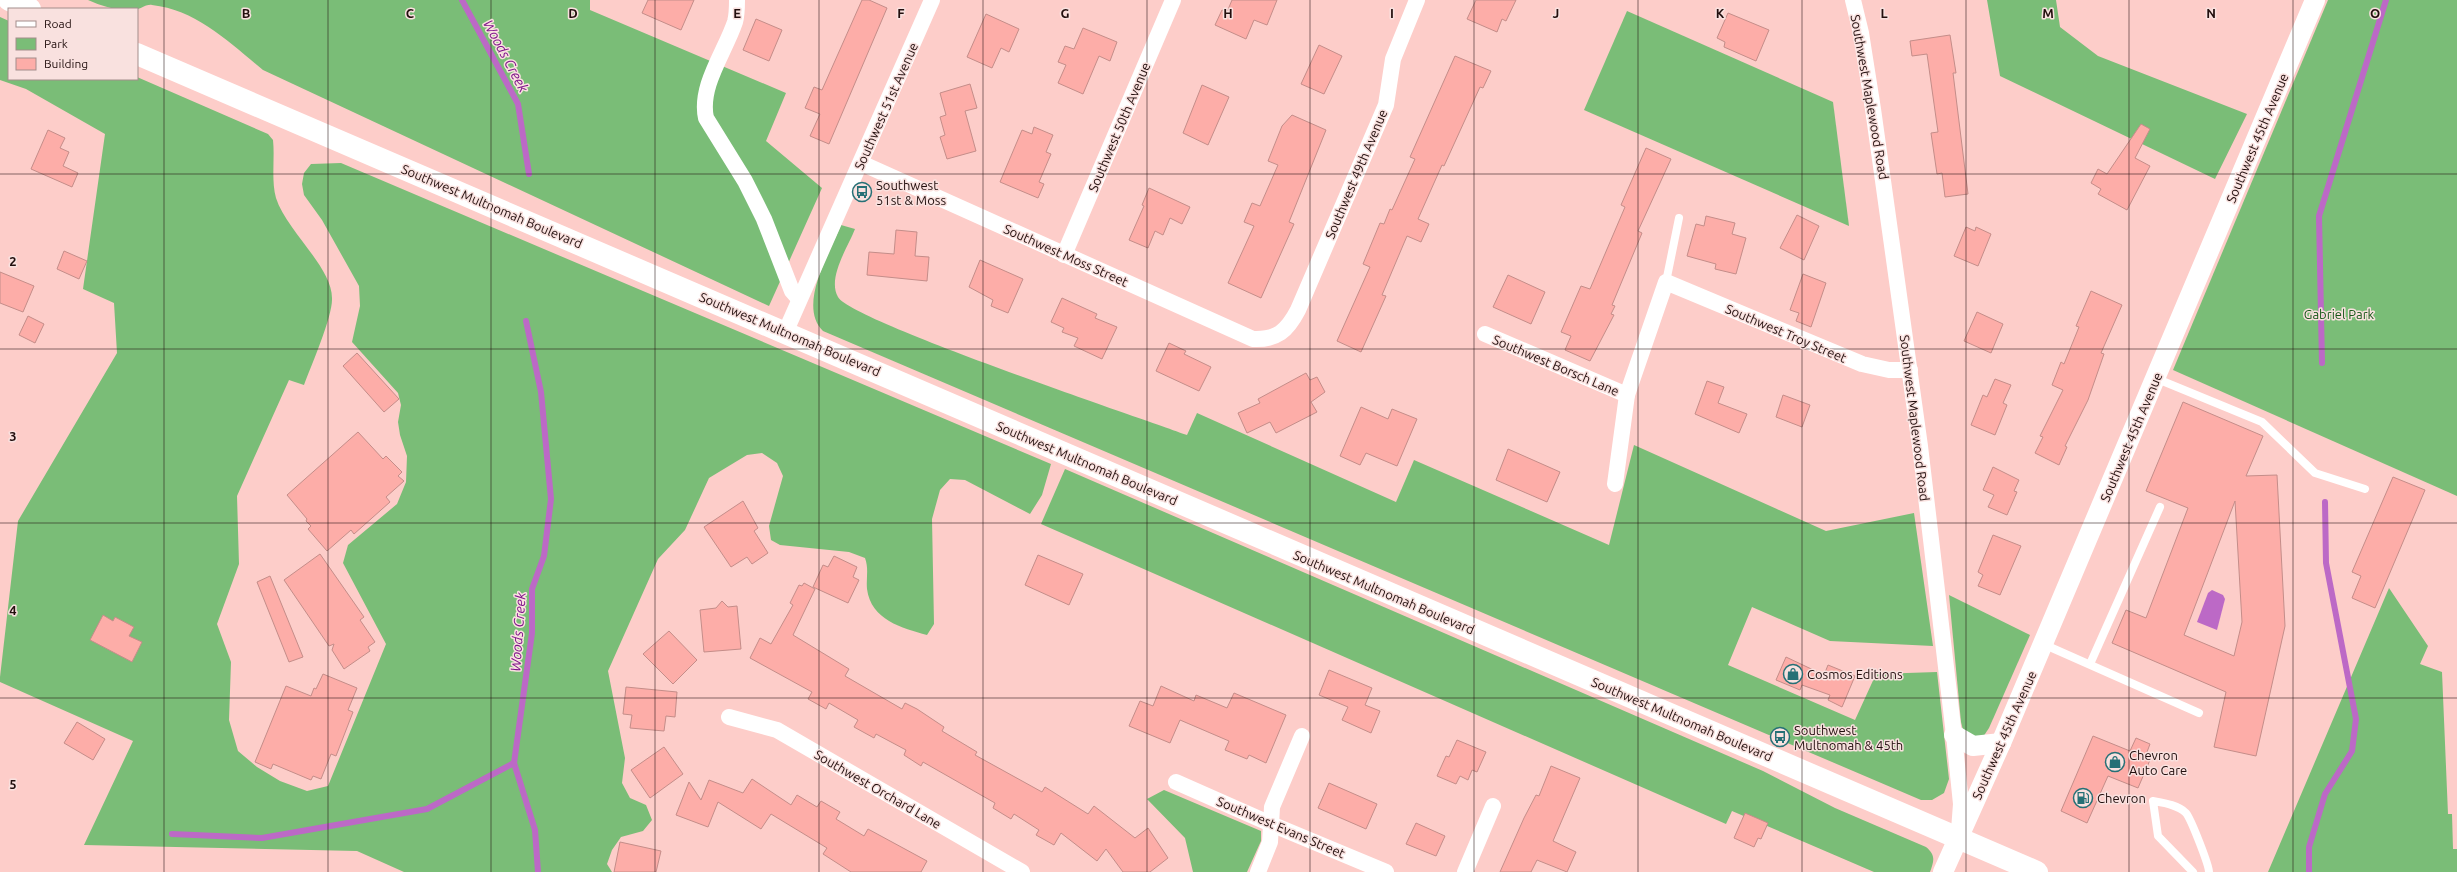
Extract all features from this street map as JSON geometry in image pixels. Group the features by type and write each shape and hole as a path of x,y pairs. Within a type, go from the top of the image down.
{"main road":[{"path":"9,0 28,8"},
{"name":"Southwest Multnomah Boulevard","path":"138,54 2037,872"}],"street":[{"path":"737,0 736,20 707,89 704,109 706,118 748,187 764,219 792,291 799,299"},
{"name":"Southwest 51st Avenue","path":"785,333 932,0"},
{"name":"Southwest 50th Avenue","path":"1064,255 1173,0"},
{"name":"Southwest 49th Avenue","path":"1272,338 1291,323 1298,310 1383,113 1393,59 1417,0"},
{"name":"Southwest Maplewood Road","path":"1853,0 1861,33 1873,109 1910,370 1954,735 1961,804 1958,838"},
{"name":"Southwest 45th Avenue","path":"1943,872 2001,743 2315,0"},
{"name":"Southwest Moss Street","path":"861,163 1252,339 1272,338"},
{"path":"1615,484 1627,395 1666,282"},
{"name":"Southwest Troy Street","path":"1666,282 1862,364 1889,370 1910,370"},
{"name":"Southwest Borsch Lane","path":"1485,334 1627,395"},
{"name":"Southwest Orchard Lane","path":"729,717 777,730 1022,872"},
{"path":"1954,735 1973,746 2001,743"},
{"path":"1258,872 1270,842 1272,807 1302,736"},
{"name":"Southwest Evans Street","path":"1176,782 1386,872"},
{"path":"1465,872 1493,806"}],"lane":[{"path":"1666,282 1679,218"},
{"path":"2156,378 2262,422 2315,473 2365,489"},
{"path":"2090,664 2160,507"},
{"path":"2043,644 2199,713"},
{"path":"2193,872 2158,836 2153,801 2174,806 2186,813 2206,860 2209,872"}],"green space":[{"path":"88,0 590,0 590,10 786,93 766,141 822,188 769,306 263,70 212,29 184,13 168,8 150,5 138,9 106,7"},
{"path":"1987,0 2056,0 2060,27 2098,56 2247,114 2215,179 2000,76"},
{"name":"Gabriel Park","path":"2328,0 2457,0 2457,496 2173,370"},
{"path":"1627,11 1833,102 1849,226 1584,110"},
{"path":"0,17 8,21 8,80 138,80 138,77 268,134 273,140 274,184 276,198 289,223 325,274 330,286 332,298 329,317 304,385 289,380 237,496 239,564 217,624 231,662 229,720 238,751 257,767 280,781 307,791 328,786 386,644 343,563 348,545 397,504 406,482 407,456 400,435 398,422 401,405 398,393 352,342 360,306 359,286 322,220 304,195 302,184 304,173 311,164 341,163 1051,464 1042,495 1030,514 965,480 950,479 940,490 932,519 934,624 927,635 898,626 881,615 875,608 870,600 867,589 867,570 865,558 849,552 780,545 771,540 769,526 783,476 777,463 762,453 747,455 709,478 685,530 658,559 608,671 625,758 622,783 630,798 646,805 652,820 643,831 621,837 612,850 607,864 612,872 404,872 357,851 84,845 133,741 0,682 0,677 18,521 117,353 114,303 83,289 105,134 26,89 0,80"},
{"path":"841,225 855,229 837,272 835,289 838,297 855,309 942,347 1187,435 1197,413 1396,502 1414,460 1609,545 1634,445 1826,531 1914,513 1933,646 1830,641 1752,607 1728,665 1855,720 1876,674 1937,672 1949,779 1944,793 1932,800 1921,800 823,331 816,320 813,307 814,293 818,279"},
{"path":"1065,469 1763,771 1835,808 1926,847 1933,856 1930,872 1874,872 1732,811 1726,824 1041,524"},
{"path":"2389,588 2428,646 2420,664 2442,672 2448,814 2452,814 2453,849 2457,849 2457,872 2268,872"},
{"path":"1949,595 2030,635 1989,728 1983,737 1977,740 1963,730 1961,722"},
{"path":"1164,790 1261,831 1261,841 1247,872 1193,872 1185,838 1147,799"}],"shaded area":[{"path":"2212,590 2223,595 2225,599 2217,630 2197,622 2208,593"}],"building":[{"path":"648,0 694,0 681,30 642,13"},
{"path":"862,0 869,0 887,8 829,144 810,136 820,114 805,108 814,87 822,90"},
{"path":"1232,0 1277,0 1267,25 1254,20 1246,39 1215,25 1222,10 1227,12"},
{"path":"1476,0 1516,0 1506,21 1502,19 1497,32 1467,19"},
{"path":"1728,13 1769,30 1756,61 1724,47 1725,42 1717,38"},
{"path":"986,14 1019,29 1009,52 1001,48 992,68 967,57"},
{"path":"756,19 782,30 769,61 743,50"},
{"path":"1083,28 1117,42 1110,61 1099,56 1083,94 1058,83 1066,65 1058,62 1065,46 1074,49"},
{"path":"1950,35 1956,73 1953,73 1968,194 1945,197 1942,173 1937,174 1931,133 1938,132 1927,54 1912,56 1910,41"},
{"path":"1319,45 1342,56 1324,94 1301,84"},
{"path":"1455,56 1491,71 1483,88 1480,87 1444,166 1442,165 1418,219 1429,224 1421,242 1407,236 1382,295 1386,296 1361,352 1337,341 1370,267 1363,264 1380,223 1384,224 1390,209 1392,210 1415,159 1410,157"},
{"path":"970,84 977,108 965,111 976,151 947,159 940,137 945,135 940,117 946,115 940,93"},
{"path":"1202,85 1229,97 1208,145 1183,133"},
{"path":"1292,115 1326,130 1289,222 1294,224 1261,298 1228,283 1254,226 1244,222 1252,203 1260,206 1278,165 1268,161 1282,126"},
{"path":"2141,124 2150,129 2135,158 2150,166 2127,210 2098,194 2101,189 2091,183 2098,169 2107,174"},
{"path":"1034,127 1053,135 1046,152 1051,154 1039,182 1044,184 1038,198 1000,182 1022,130 1032,134"},
{"path":"48,130 65,138 60,148 69,152 63,166 78,173 72,187 31,169"},
{"path":"1646,148 1671,159 1638,231 1642,233 1612,305 1615,306 1611,314 1614,315 1590,361 1565,350 1571,336 1561,332 1581,286 1590,289 1625,207 1621,205"},
{"path":"1149,188 1190,207 1182,224 1170,218 1163,235 1155,231 1148,248 1129,240 1144,206 1142,205"},
{"path":"1797,215 1819,226 1804,260 1780,248"},
{"path":"1706,216 1735,223 1732,234 1746,238 1736,274 1715,269 1716,264 1687,256 1696,224 1704,226"},
{"path":"1966,227 1975,231 1976,227 1991,234 1978,266 1954,256"},
{"path":"896,230 917,232 915,256 929,257 927,281 867,275 869,252 894,254"},
{"path":"64,251 87,261 79,279 57,269"},
{"path":"980,260 1023,279 1008,313 991,306 993,300 969,287"},
{"path":"0,272 34,286 23,312 0,303"},
{"path":"1803,274 1826,283 1811,327 1796,321 1799,313 1790,310"},
{"path":"1508,275 1545,292 1531,324 1493,307"},
{"path":"2091,291 2122,305 2101,353 2104,354 2088,400 2065,446 2067,447 2059,465 2035,453 2043,437 2040,436 2063,390 2052,385 2061,362 2064,364 2079,327 2076,326"},
{"path":"1062,298 1097,314 1095,318 1117,327 1102,359 1074,346 1078,338 1062,332 1064,328 1051,322"},
{"path":"1977,312 2003,324 1991,353 1964,341"},
{"path":"28,316 44,324 35,343 19,335"},
{"path":"1169,343 1186,351 1184,354 1211,367 1199,391 1156,371"},
{"path":"357,353 399,399 384,412 343,366"},
{"path":"1306,373 1310,380 1317,377 1325,392 1311,402 1317,412 1276,433 1270,422 1247,433 1238,413 1260,403 1258,399"},
{"path":"1995,379 2011,385 2003,403 2007,405 1995,435 1971,425 1983,395 1987,397"},
{"path":"1707,381 1724,387 1718,403 1747,414 1739,433 1695,414"},
{"path":"1783,395 1810,405 1802,427 1776,417"},
{"path":"2183,402 2263,436 2246,476 2277,475 2285,626 2256,756 2214,747 2226,692 2112,643 2126,610 2146,618 2188,508 2146,491","holes":["2235,501 2242,622 2234,656 2184,635"]},
{"path":"1361,407 1388,419 1392,409 1417,419 1397,466 1366,453 1360,465 1340,456"},
{"path":"358,432 383,459 386,456 402,472 398,476 404,481 386,497 390,502 354,534 351,530 327,551 308,529 311,526 306,521 307,519 287,495"},
{"path":"1508,449 1560,472 1547,502 1496,480"},
{"path":"1993,467 2019,480 2014,491 2017,492 2007,515 1988,507 1994,495 1983,490"},
{"path":"2393,477 2425,490 2375,608 2352,598 2361,576 2352,572"},
{"path":"743,501 758,528 754,531 768,553 752,564 747,557 731,567 704,527"},
{"path":"1993,535 2021,546 2000,595 1978,586 1983,575 1978,572"},
{"path":"320,554 364,617 360,620 375,642 368,647 370,651 344,669 332,650 334,644 329,646 284,580"},
{"path":"1038,555 1083,574 1069,605 1025,585"},
{"path":"834,556 857,567 853,577 859,580 848,603 813,587 823,565 828,567"},
{"path":"270,576 303,657 289,662 257,582"},
{"path":"804,583 815,589 793,635 849,669 845,676 902,709 905,703 917,709 944,727 942,731 977,752 975,755 1042,792 1045,787 1088,814 1094,806 1135,838 1148,828 1168,858 1150,872 1123,872 1106,849 1097,861 1061,833 1054,845 1036,835 1039,830 1014,814 1011,819 993,808 995,803 923,762 921,766 904,755 906,750 876,734 874,738 854,727 858,720 829,703 826,709 808,699 812,692 750,658 760,638 771,644 793,605 790,603 799,585 802,586"},
{"path":"722,601 728,607 737,606 741,649 704,652 700,610 716,608"},
{"path":"103,615 113,621 115,617 134,627 129,636 142,642 132,662 90,640"},
{"path":"669,631 697,660 673,684 643,654"},
{"path":"1786,657 1824,675 1828,665 1855,676 1842,707 1828,700 1830,695 1802,685 1800,690 1776,680"},
{"path":"1329,670 1372,688 1365,705 1380,711 1371,733 1342,720 1348,707 1319,695"},
{"path":"323,674 357,688 348,710 353,712 336,756 331,754 321,779 313,776 311,780 273,764 271,769 255,762 286,686 311,696"},
{"path":"1161,686 1194,701 1196,695 1227,708 1234,693 1286,715 1266,763 1249,755 1247,759 1225,750 1229,741 1180,720 1170,743 1129,726 1140,701 1153,706"},
{"path":"626,687 677,692 675,717 666,716 664,731 630,728 632,715 623,714"},
{"path":"77,722 105,739 93,760 64,743"},
{"path":"2093,736 2130,751 2136,738 2150,744 2147,752 2149,753 2147,759 2150,760 2138,788 2108,776 2087,823 2061,811"},
{"path":"1457,740 1486,752 1477,772 1472,770 1468,780 1460,776 1456,784 1437,776 1446,756 1449,757"},
{"path":"664,747 683,774 650,798 631,770"},
{"path":"1551,766 1580,778 1553,841 1576,852 1567,872 1537,860 1531,872 1500,872 1524,818 1536,795 1539,796"},
{"path":"752,779 791,805 797,795 817,807 821,801 840,812 836,819 864,836 868,829 927,861 921,872 851,872 823,854 827,848 771,814 761,829 718,802 708,827 676,815 689,782 701,800 709,780 743,793"},
{"path":"1329,783 1377,804 1366,829 1318,808"},
{"path":"1745,813 1768,823 1761,839 1758,838 1754,847 1734,838"},
{"path":"1416,823 1445,836 1436,856 1406,844"},
{"path":"620,842 661,851 656,872 614,872"}],"waterway":[{"name":"Woods Creek","path":"462,0 518,104 529,174"},
{"path":"2322,363 2319,216 2386,0"},
{"name":"Woods Creek","path":"526,321 541,392 551,499 544,556 532,589 532,633 514,763 535,830 538,872"},
{"path":"2309,872 2309,847 2325,794 2352,751 2356,719 2326,563 2325,502"},
{"path":"172,834 262,838 427,809 514,763"}],"place":[{"name":"Southwest 51st & Moss","path":"862,192"},
{"name":"Cosmos Editions","path":"1793,674"},
{"name":"Southwest Multnomah & 45th","path":"1780,737"},
{"name":"Chevron Auto Care","path":"2115,762"},
{"name":"Chevron","path":"2083,798"}]}
